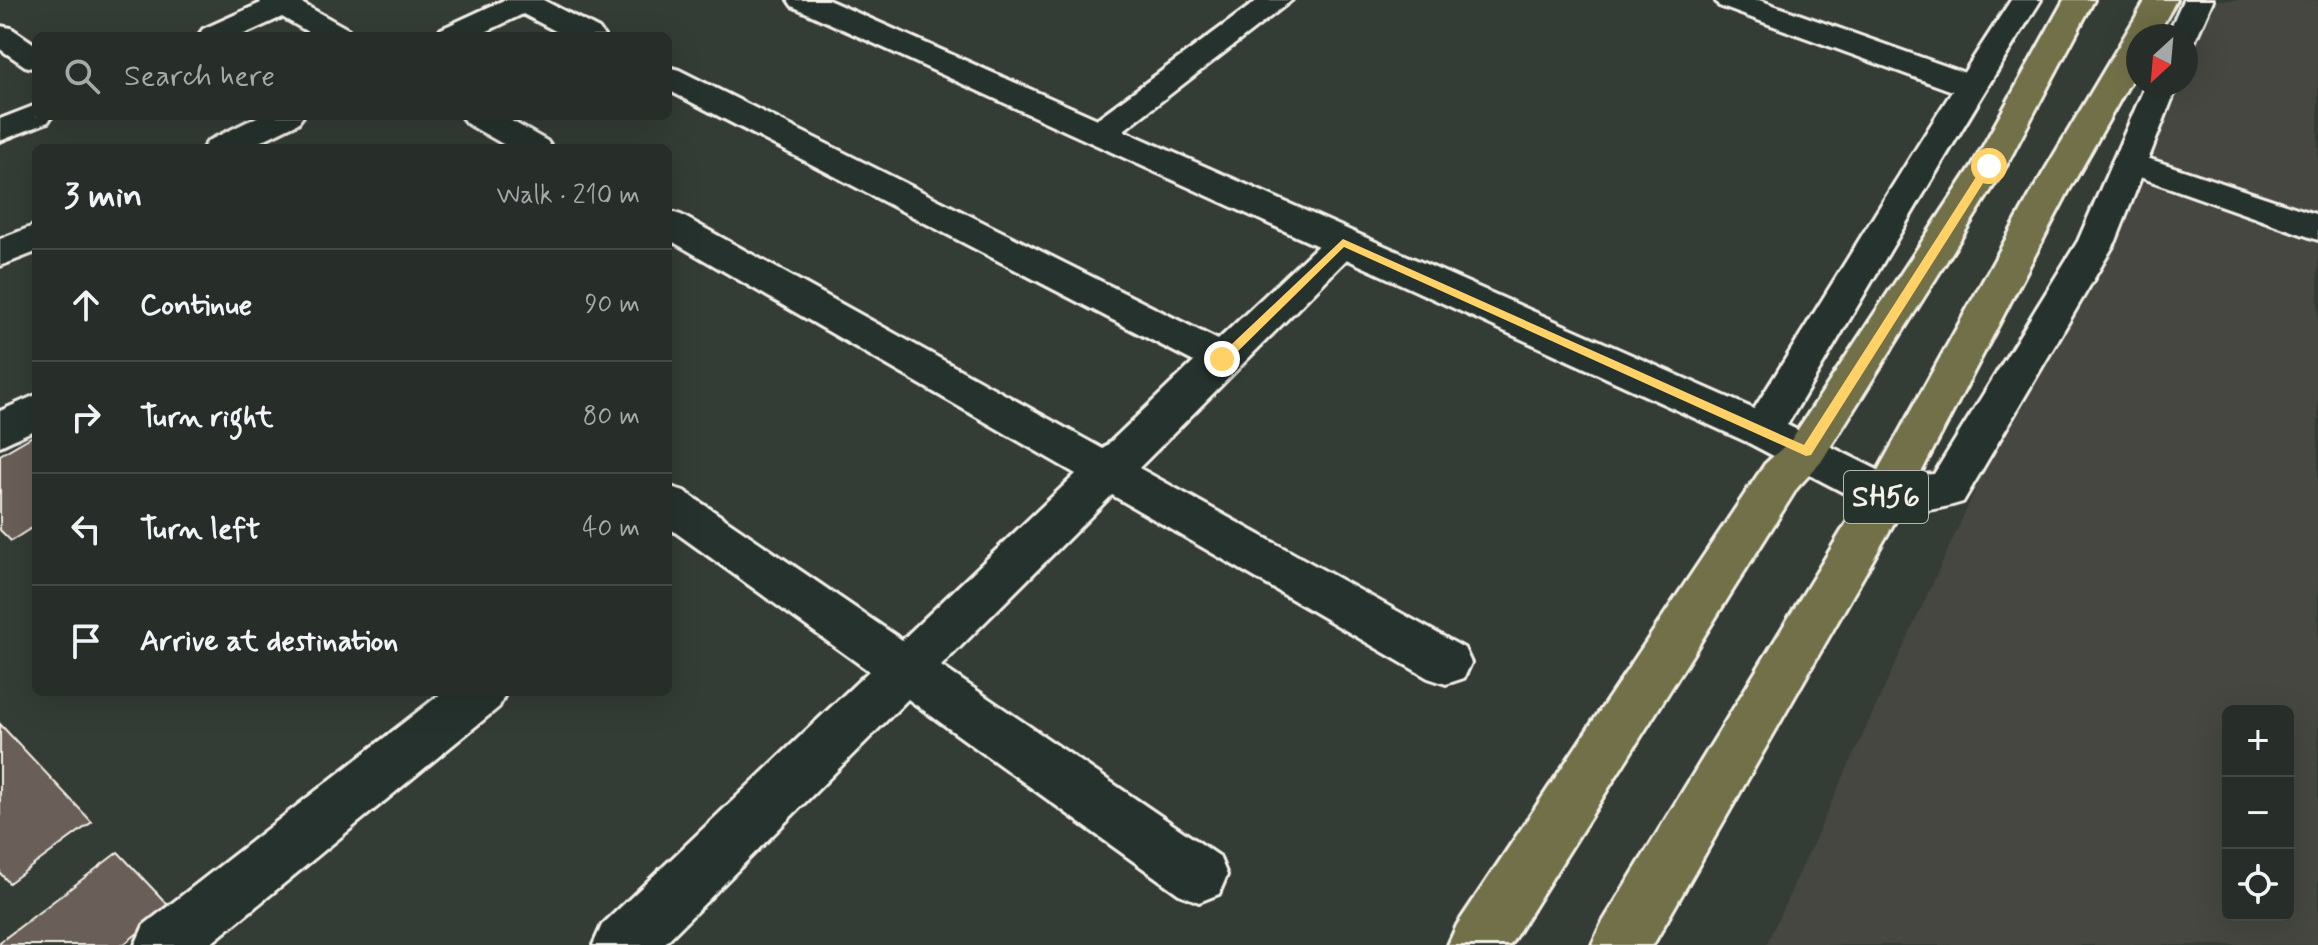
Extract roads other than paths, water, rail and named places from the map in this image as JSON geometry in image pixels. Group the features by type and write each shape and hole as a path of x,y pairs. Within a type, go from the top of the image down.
{"main road":[{"name":"SH56","path":"1483,935 1781,476 1806,451 1989,166 2079,0"},
{"name":"SH56","path":"2147,24 2161,0"},
{"name":"SH56","path":"1621,945 1887,495 2050,192 2126,60"}],"street":[{"path":"803,0 1806,451 1887,495 1947,490 2097,241 2157,96"},
{"path":"1099,133 1277,0"},
{"path":"1730,0 1970,86"},
{"path":"1762,431 1865,264 1934,143 2026,0"},
{"path":"2188,24 2198,0"},
{"path":"460,32 525,1 581,32"},
{"path":"222,32 279,3 330,32"},
{"path":"0,35 32,56"},
{"path":"672,79 1222,359"},
{"path":"0,131 32,117"},
{"path":"228,144 278,120"},
{"path":"484,120 521,144"},
{"path":"2129,162 2318,228"},
{"path":"672,225 1446,663"},
{"path":"0,254 32,239"},
{"path":"622,945 1343,242"},
{"path":"0,430 32,412"},
{"path":"677,522 905,672 1199,875"},
{"path":"164,945 476,696"}]}
